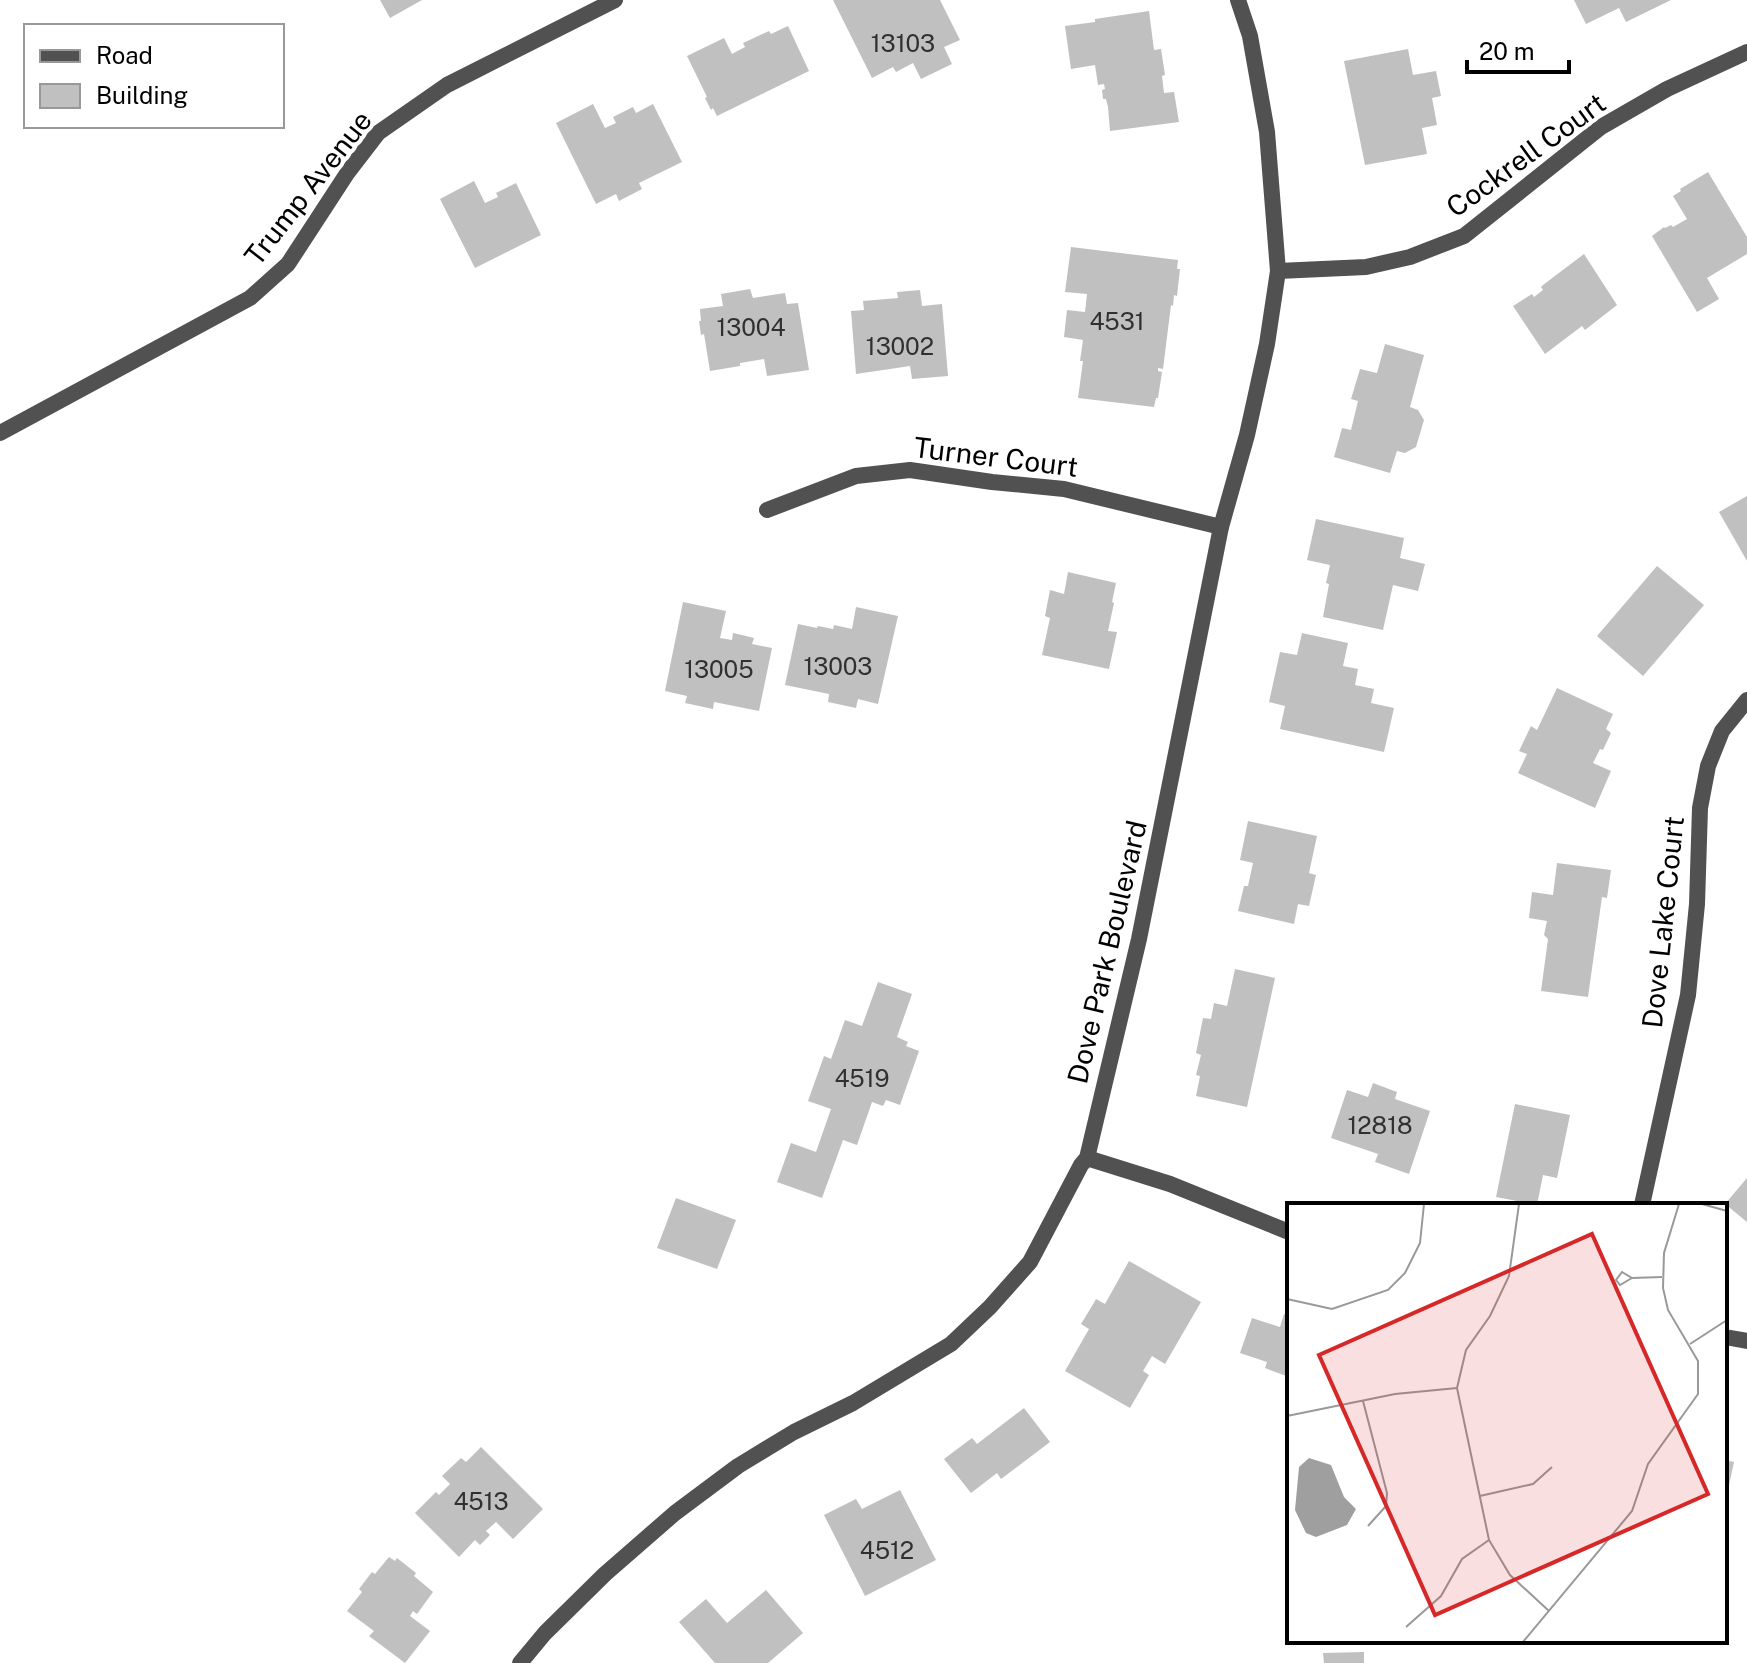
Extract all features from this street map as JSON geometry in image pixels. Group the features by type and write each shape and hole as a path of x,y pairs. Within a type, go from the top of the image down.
{"street":[{"name":"Trump Avenue","path":"0,433 250,298 288,264 320,213 378,133 447,85 615,0"},
{"name":"Dove Park Boulevard","path":"520,1663 545,1633 605,1574 675,1513 738,1466 951,1344 990,1307 1030,1262 1087,1158 1139,939 1221,527 1267,344 1278,271 1267,132 1250,36 1238,0"},
{"name":"Cockrell Court","path":"1278,271 1366,267 1410,257 1464,236 1601,127 1667,89 1747,52"},
{"name":"Turner Court","path":"767,510 856,476 910,470 1064,489 1221,527"},
{"name":"Dove Lake Court","path":"1642,1203 1688,995 1697,904 1700,808 1708,766 1722,731 1747,700"},
{"path":"1087,1158 1170,1184 1287,1231"},
{"path":"1727,1337 1747,1341"}],"building":[{"path":"380,0 422,0 390,18"},
{"path":"833,0 940,0 960,40 944,47 952,64 921,79 913,63 896,72 893,67 872,78"},
{"path":"1574,0 1671,0 1626,22 1619,8 1586,24"},
{"path":"1149,11 1154,50 1161,49 1164,93 1174,92 1179,122 1110,131 1108,107 1106,99 1103,99 1104,84 1098,85 1095,65 1071,69 1065,26"},
{"path":"788,26 809,71 717,116 705,98 687,56 724,38 732,54 745,47 743,43"},
{"path":"1408,49 1413,75 1436,71 1441,96 1432,98 1437,125 1422,128 1427,154 1365,165 1344,61"},
{"path":"593,104 605,128 616,123 613,117 633,107 636,113 653,104 682,162 639,183 642,189 619,201 616,194 596,204 556,123"},
{"path":"1708,172 1747,237 1747,254 1707,278 1719,299 1697,312 1652,236 1664,227 1673,227 1687,219 1673,196"},
{"path":"474,181 485,203 498,197 496,193 516,183 541,235 475,268 440,199"},
{"path":"1071,247 1178,260 1177,296 1174,295 1171,305 1163,369 1158,368 1162,372 1154,407 1078,398 1083,340 1064,337 1067,310 1085,312 1087,294 1065,292"},
{"path":"1584,254 1617,305 1585,330 1582,326 1545,354 1513,306 1532,294 1534,297 1543,290 1543,285"},
{"path":"750,289 753,298 785,293 787,304 798,303 809,370 767,376 764,359 710,371 704,334 701,335 700,309 723,306 721,294"},
{"path":"920,290 922,306 942,304 948,376 912,379 910,366 856,374 851,311 864,310 863,301 898,298 897,292"},
{"path":"1385,344 1424,355 1410,407 1418,410 1424,420 1416,447 1405,453 1397,451 1390,473 1334,457 1342,428 1351,430 1358,401 1351,399 1360,369 1377,373"},
{"path":"1747,496 1747,561 1719,512"},
{"path":"1316,519 1404,538 1400,558 1425,564 1418,591 1393,585 1383,630 1323,617 1330,565 1307,560"},
{"path":"1657,566 1704,605 1643,676 1597,636"},
{"path":"1068,572 1116,583 1108,631 1117,632 1109,669 1042,655 1050,618 1045,616 1050,590 1064,594"},
{"path":"683,602 726,611 720,638 732,640 733,633 754,638 752,644 772,648 759,711 714,702 713,709 685,703 687,696 665,691"},
{"path":"856,607 898,616 878,704 858,699 856,708 828,702 829,694 785,685 798,624 852,629"},
{"path":"1302,633 1348,643 1343,666 1358,669 1355,685 1374,689 1371,703 1394,708 1384,752 1280,729 1285,706 1269,702 1280,652 1297,655"},
{"path":"1557,688 1613,714 1606,729 1611,733 1593,763 1611,771 1595,808 1518,773 1527,754 1519,751 1531,726 1537,730"},
{"path":"1248,821 1317,836 1309,873 1316,875 1309,906 1298,904 1294,924 1238,911 1253,863 1240,860"},
{"path":"1557,863 1611,870 1607,898 1602,897 1588,997 1541,991 1548,939 1544,935 1547,921 1529,918 1532,892 1553,895"},
{"path":"1235,969 1275,978 1247,1107 1196,1096 1200,1076 1196,1075 1201,1055 1196,1053 1203,1018 1211,1019 1214,1003 1227,1006"},
{"path":"878,982 912,994 897,1037 908,1042 906,1046 919,1051 900,1105 886,1100 883,1106 872,1102 857,1145 843,1140 822,1198 777,1182 791,1143 816,1152 831,1109 808,1101 824,1056 831,1059 845,1020 862,1026"},
{"path":"1373,1083 1397,1092 1395,1099 1430,1111 1409,1174 1375,1162 1378,1154 1331,1138 1347,1090 1368,1097"},
{"path":"1515,1104 1570,1115 1557,1178 1543,1175 1537,1203 1496,1197"},
{"path":"1747,1178 1747,1222 1726,1203"},
{"path":"676,1198 736,1220 717,1269 657,1248"},
{"path":"1129,1261 1201,1302 1165,1364 1152,1356 1143,1371 1149,1375 1130,1408 1065,1371 1089,1329 1081,1324 1096,1299 1105,1304"},
{"path":"1284,1314 1287,1315 1287,1376 1265,1368 1267,1362 1240,1353 1252,1318 1280,1327"},
{"path":"1024,1408 1050,1442 1001,1479 997,1473 971,1493 944,1459 972,1438 977,1444"},
{"path":"481,1447 543,1509 513,1539 496,1522 486,1531 490,1535 480,1545 475,1540 459,1557 415,1513 436,1492 439,1495 450,1484 442,1476 461,1458 466,1462"},
{"path":"1727,1460 1734,1462 1727,1494"},
{"path":"900,1490 936,1560 865,1596 824,1515 856,1499 862,1509"},
{"path":"389,1557 395,1561 397,1558 416,1573 414,1576 433,1592 417,1614 413,1611 410,1616 430,1631 405,1663 369,1636 374,1631 347,1611 372,1572 375,1574"},
{"path":"766,1590 803,1633 768,1663 715,1663 679,1622 706,1599 727,1623"},
{"path":"1364,1652 1364,1663 1324,1663 1323,1653"}]}
